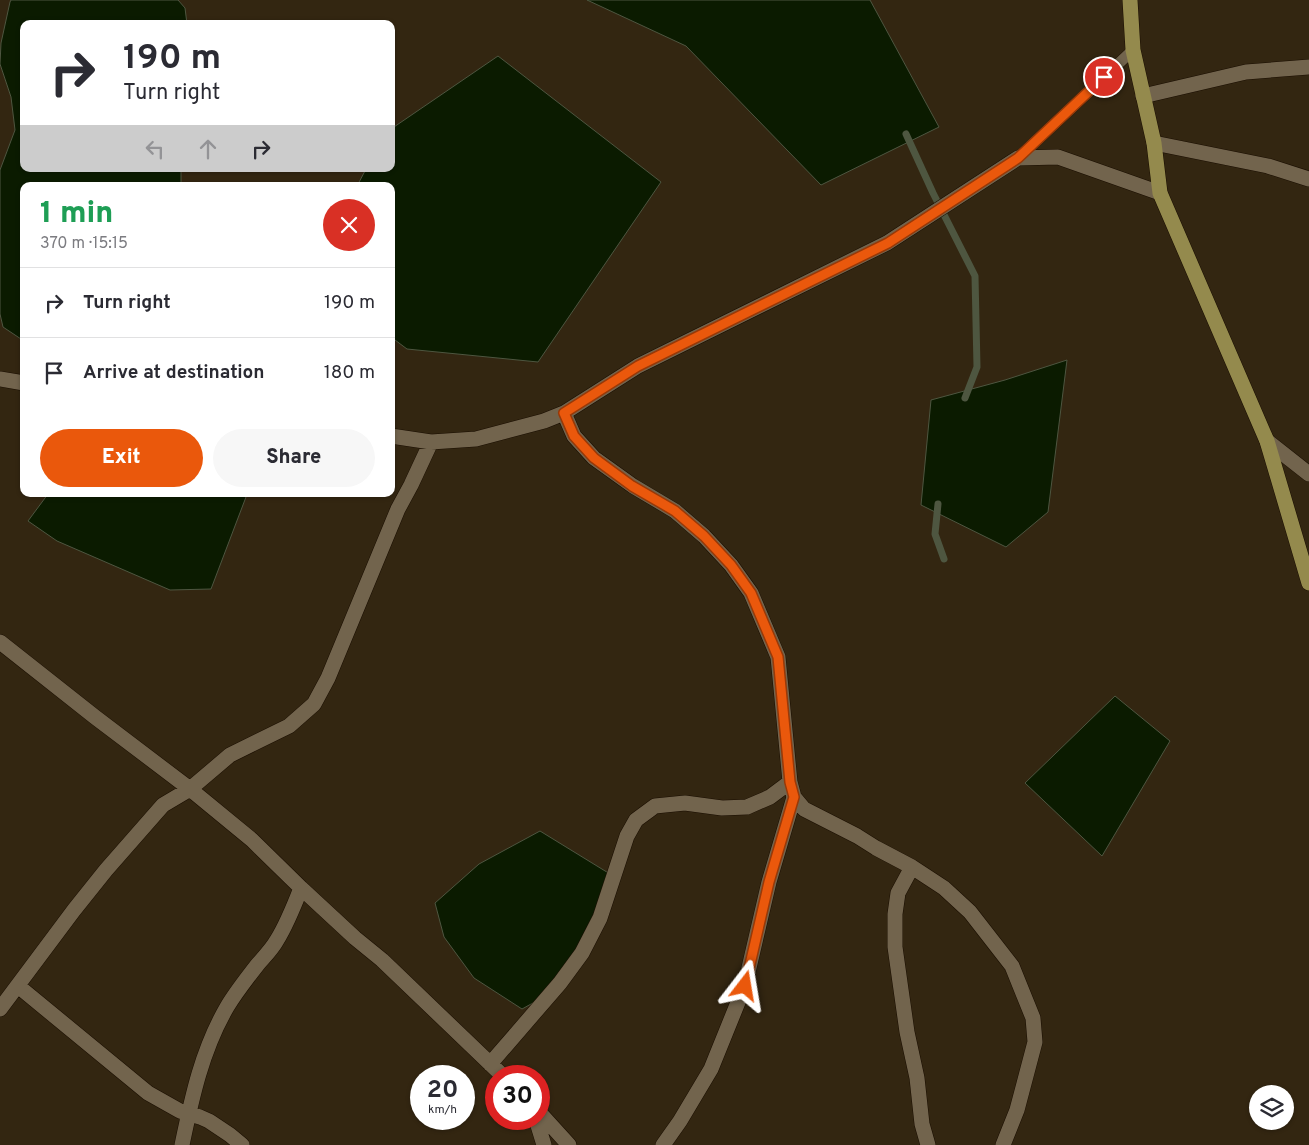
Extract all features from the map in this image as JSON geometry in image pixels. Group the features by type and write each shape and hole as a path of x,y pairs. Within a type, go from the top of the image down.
{"main road":[{"path":"1130,0 1132,50 1154,143 1160,194 1267,441 1309,584"}],"street":[{"path":"1143,96 1246,72 1309,67"},
{"path":"1154,143 1268,166 1309,179"},
{"path":"395,437 431,442 476,439 544,421 564,413 638,366 888,243 1018,158 1058,157 1160,194"},
{"path":"0,379 20,382"},
{"path":"564,413 574,436 594,458 632,486 675,511 704,536 731,565 751,593 778,657 792,790 745,986 711,1069 680,1122 663,1145"},
{"path":"1267,441 1309,474"},
{"path":"0,1010 84,897 163,805 190,789 230,755 289,726 314,704 328,678 398,509 431,442"},
{"path":"0,642 190,789 252,840 355,938 382,960 490,1064 560,983 582,953 600,918 627,836 636,820 655,806 685,803 722,808 747,808 770,796 792,790"},
{"path":"792,790 804,809 912,867 944,888 970,912 1012,966 1033,1018 1035,1042 1017,1110 1003,1145"},
{"path":"912,867 898,894 895,914 895,947 907,1032 917,1078 922,1124 928,1145"},
{"path":"182,1145 198,1075 210,1039 241,984 277,942 292,913 301,888"},
{"path":"18,986 148,1093 180,1111 208,1121 242,1145"},
{"path":"550,1124 569,1145"},
{"path":"539,1130 544,1145"}],"lane":[{"path":"1018,158 1132,50"}],"shaded area":[{"path":"11,0 178,0 185,8 186,20 20,20 20,172 181,172 181,182 20,182 20,338 3,327 0,314 0,170 15,130 11,97 0,64 1,43"},
{"path":"587,0 870,0 939,127 821,185 686,46"},
{"path":"498,56 661,182 538,362 407,349 395,340 395,182 359,182 364,172 395,172 395,126"},
{"path":"1067,360 1048,512 1006,547 921,505 931,400 1005,380"},
{"path":"46,497 246,497 211,589 170,590 57,541 28,521"},
{"path":"1115,696 1170,741 1102,856 1025,783"},
{"path":"540,831 610,874 588,937 562,987 522,1009 474,978 444,937 435,903 479,864"}],"waterway":[{"path":"906,134 933,193 975,276 977,367 965,398"},
{"path":"938,504 935,534 944,559"}],"route":[{"path":"745,986 769,882 794,797 790,782 778,657 751,593 731,565 704,536 675,511 632,486 594,458 574,436 564,413 638,366 888,243 1018,158 1104,77"}]}
